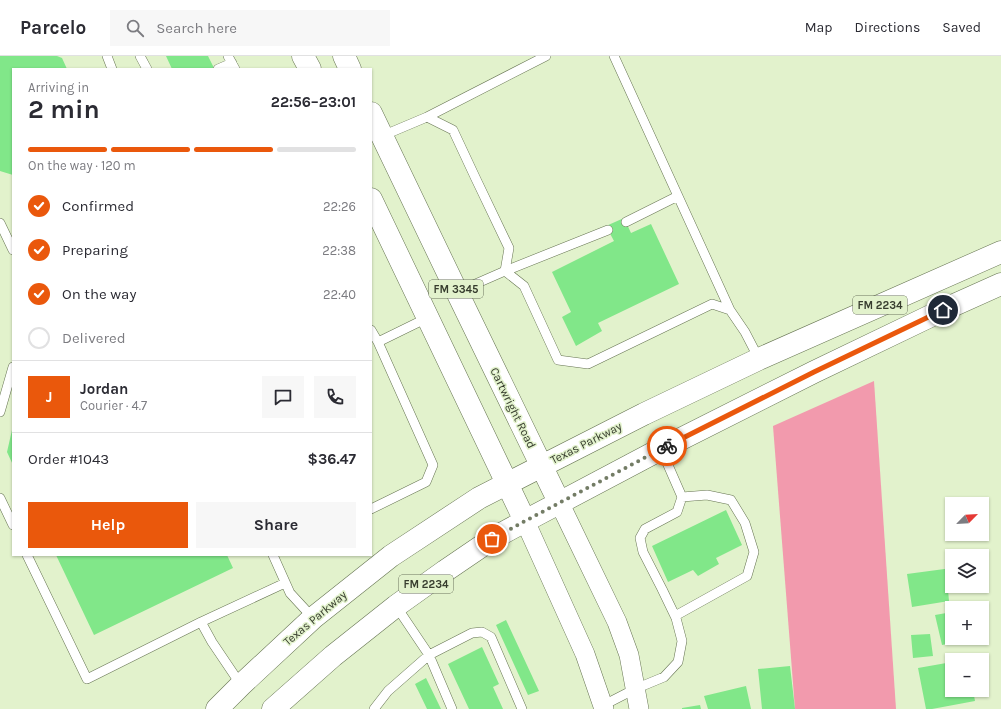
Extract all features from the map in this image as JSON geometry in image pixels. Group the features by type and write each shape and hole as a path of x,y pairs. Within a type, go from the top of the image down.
{"main road":[{"path":"304,56 310,68"},
{"path":"344,56 350,68"},
{"name":"Cartwright Road","path":"372,117 377,139 457,292 559,502"},
{"name":"FM 3345","path":"372,201 507,483"},
{"name":"Texas Parkway","path":"217,709 313,618 391,556 479,498 644,414 759,359 1001,252"},
{"name":"FM 2234","path":"273,709 333,656 396,606 486,543 559,502 661,449 821,369 943,310 1001,284"},
{"path":"507,483 525,521"}],"street":[{"name":"Cartwright Road","path":"559,502 618,622 629,654 640,709"},
{"path":"525,521 585,654 601,708"}],"lane":[{"path":"107,56 112,68"},
{"path":"140,56 146,68"},
{"path":"377,139 427,117 546,56"},
{"path":"614,56 730,310 745,332 759,359"},
{"path":"220,68 232,63"},
{"path":"427,117 453,130 509,248 505,271"},
{"path":"626,222 678,196"},
{"path":"0,223 12,248"},
{"path":"457,292 608,230"},
{"path":"505,271 524,286 558,360 588,364 712,304 730,310"},
{"path":"378,342 427,318"},
{"path":"372,332 378,342 433,466 426,482 372,508"},
{"path":"0,412 12,370"},
{"path":"601,708 635,689 664,677 678,662 682,641 674,616 643,552 640,538 645,529 676,512 682,497 661,449"},
{"path":"674,616 747,576 754,552 745,523 731,500 707,495 682,497"},
{"path":"0,498 12,523"},
{"path":"27,556 87,679 201,622 285,583"},
{"path":"274,556 290,593 313,618"},
{"path":"396,606 429,655 452,709"},
{"path":"201,622 212,642 241,685"},
{"path":"374,709 388,691 429,655 472,632 482,632 491,637 522,709"}],"shaded area":[{"path":"874,381 896,709 795,709 773,426"}],"building":[{"path":"0,56 57,56 62,58 67,68 12,68 12,175 0,171"},
{"path":"166,56 208,56 214,68 172,68"},
{"path":"624,218 631,233 651,224 679,284 598,323 602,331 576,346 562,317 571,312 552,272 614,241 606,226"},
{"path":"12,430 12,463 7,452"},
{"path":"726,510 742,545 716,558 719,564 698,576 693,570 668,582 652,546"},
{"path":"56,556 227,556 233,568 94,635"},
{"path":"945,569 945,593 948,593 949,601 912,607 907,574"},
{"path":"945,613 945,644 942,645 935,615"},
{"path":"506,620 539,691 528,695 496,625"},
{"path":"930,634 933,656 913,658 911,635"},
{"path":"482,647 499,684 493,687 503,709 469,709 448,664"},
{"path":"945,663 945,697 974,697 975,701 926,709 918,668"},
{"path":"790,666 795,709 762,709 758,669"},
{"path":"426,678 441,709 427,709 415,684"},
{"path":"746,686 751,709 708,709 704,696"},
{"path":"700,705 701,709 682,709 682,708"}],"way so far":[{"path":"492,539 667,446"}],"route":[{"path":"667,446 814,372 943,310"}]}
